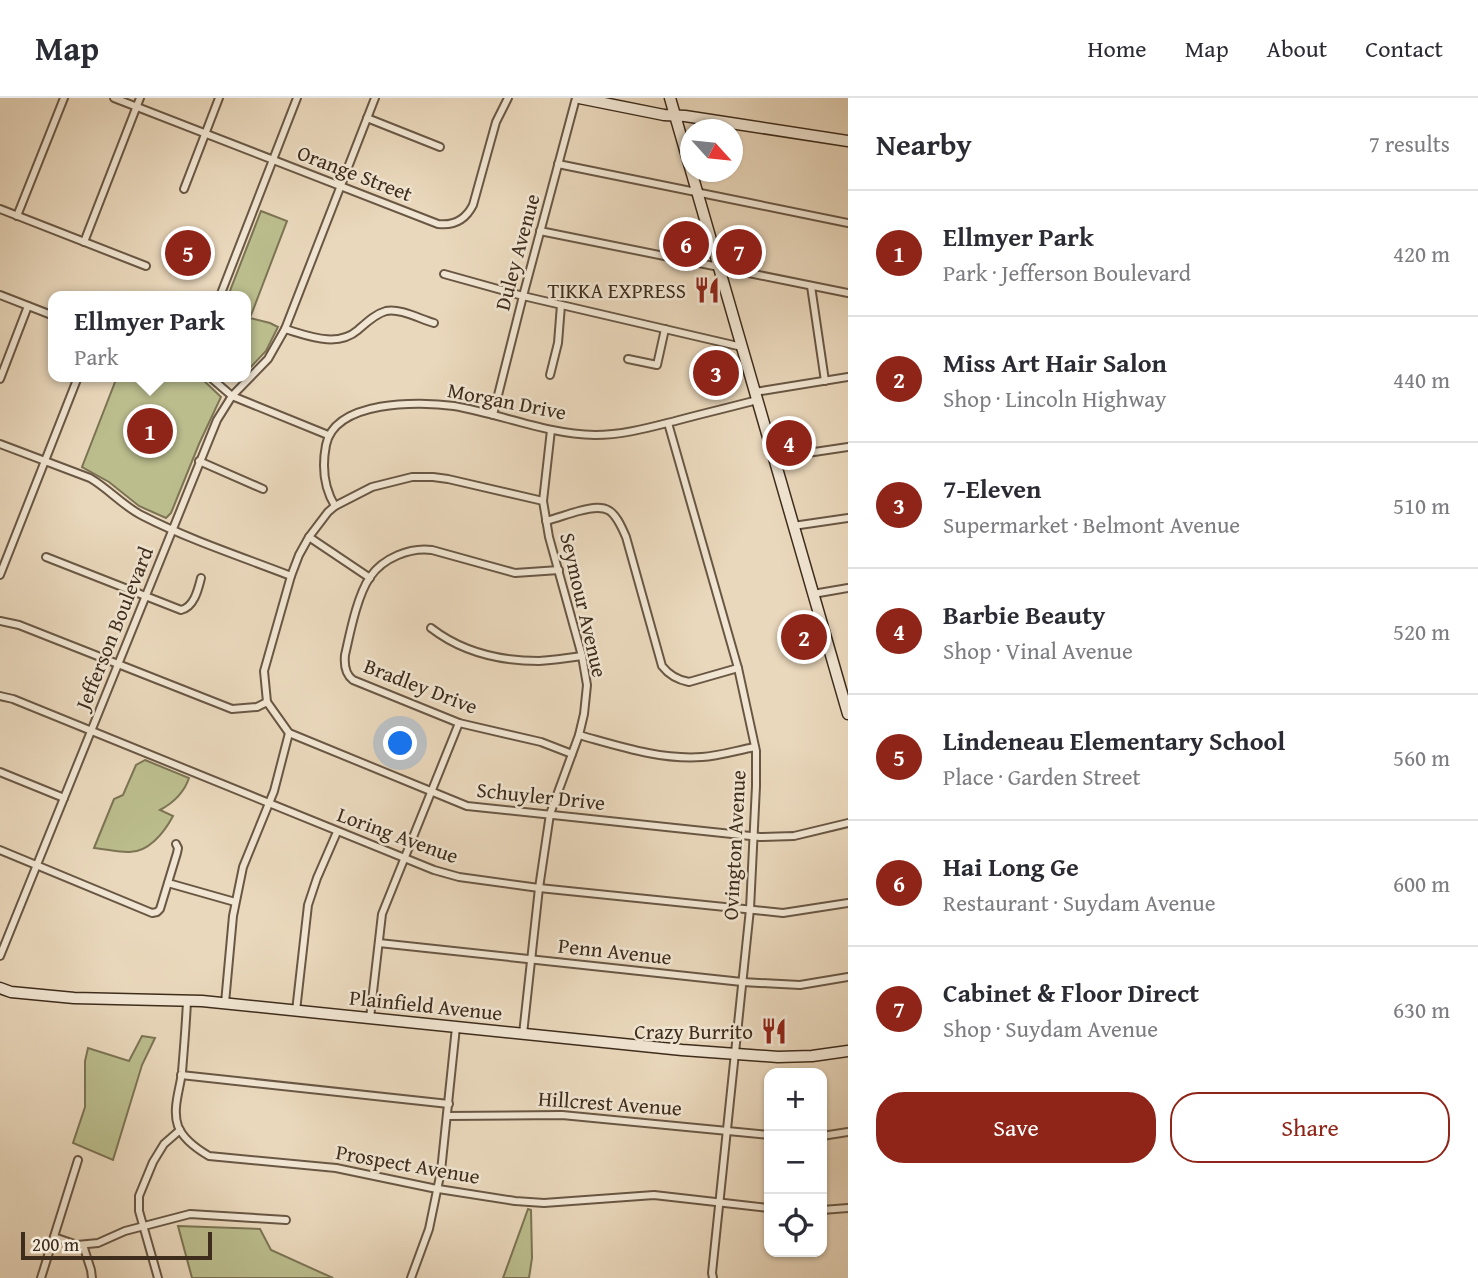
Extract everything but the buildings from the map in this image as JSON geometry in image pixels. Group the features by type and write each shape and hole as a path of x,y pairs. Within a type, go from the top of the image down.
{"street":[{"path":"17,216 64,98"},
{"name":"Orange Street","path":"114,98 446,225 459,221 473,205 496,122 508,98"},
{"path":"84,242 140,98"},
{"path":"184,189 219,98"},
{"path":"222,291 298,98"},
{"name":"Jefferson Boulevard","path":"251,376 268,359 285,329 375,98"},
{"path":"578,98 674,116 848,141"},
{"name":"Duley Avenue","path":"493,415 540,231 578,98"},
{"path":"670,98 848,714"},
{"path":"367,118 440,147"},
{"path":"558,164 848,223"},
{"path":"0,209 146,266"},
{"path":"540,231 848,293"},
{"path":"444,274 523,296 741,347"},
{"path":"811,286 825,381"},
{"path":"0,295 48,314"},
{"path":"550,375 558,343 561,305"},
{"path":"0,379 28,306"},
{"path":"285,329 316,338 339,339 351,336 372,318 386,311 400,312 434,323"},
{"path":"628,359 657,365 665,329"},
{"name":"Morgan Drive","path":"328,435 343,420 355,413 379,407 418,404 442,405 551,430 593,435 615,434 668,423 756,396 848,377"},
{"path":"0,575 76,382"},
{"path":"216,382 232,396 328,435 324,465 327,489 335,506"},
{"name":"Jefferson Boulevard","path":"0,956 6,932 37,865 199,461 217,421 232,396 246,382"},
{"name":"Ovington Avenue","path":"668,423 738,668 755,747 756,786 750,909 722,1167 713,1278"},
{"name":"Seymour Avenue","path":"523,1034 550,814 579,735 587,685 542,501 551,430"},
{"path":"0,444 90,478 142,516 291,576"},
{"path":"774,458 848,447"},
{"path":"199,461 263,489"},
{"path":"225,1003 235,902 243,867 274,791 289,733 267,702 264,671 291,576 309,537 335,506 372,487 412,477 449,479 542,501"},
{"path":"546,521 594,507 603,507 612,512 626,537 662,666 674,677 689,682 738,668"},
{"path":"793,526 848,517"},
{"path":"309,537 370,578"},
{"name":"Bradley Drive","path":"559,570 515,573 424,549 402,553 388,560 370,578 359,602 344,663 349,677 459,723 532,740 572,754"},
{"path":"46,557 183,610 195,597 201,578"},
{"path":"813,594 848,588"},
{"path":"0,621 19,625 232,709 257,707 267,702"},
{"path":"431,628 441,636 480,654 500,658 540,661 582,656"},
{"name":"Loring Avenue","path":"0,696 337,832 459,877 783,913 848,903"},
{"path":"370,1018 382,914 459,723"},
{"name":"Schuyler Drive","path":"289,733 467,806 754,837 794,836 848,823"},
{"path":"579,735 628,749 666,756 703,757 755,747"},
{"path":"0,772 64,798"},
{"path":"296,1011 308,905 337,832"},
{"path":"0,850 152,913 160,909 177,853 176,844"},
{"path":"168,883 235,902"},
{"name":"Penn Avenue","path":"379,943 742,982 800,985 848,977"},
{"name":"Plainfield Avenue","path":"0,988 11,992 74,998 225,1003 734,1054 778,1057 848,1051"},
{"path":"158,1278 139,1211 139,1196 164,1144 180,1130 176,1110 187,1001"},
{"path":"411,1278 427,1236 437,1188 456,1027"},
{"path":"181,1075 449,1104"},
{"name":"Hillcrest Avenue","path":"447,1116 562,1115 764,1134"},
{"name":"Prospect Avenue","path":"180,1130 196,1149 209,1156 336,1168 515,1201 544,1203 654,1195 764,1207"},
{"path":"827,1135 848,1132"},
{"path":"41,1278 78,1160"},
{"path":"827,1210 848,1208"},
{"path":"54,1237 75,1245 97,1243 125,1231 190,1214 286,1220"},
{"path":"83,1245 92,1278"}],"green space":[{"path":"261,211 287,221 251,315 251,291 230,291"},
{"path":"251,318 278,327 266,351 251,367"},
{"path":"115,382 205,382 221,397 171,513 166,518 139,506 109,482 82,467"},
{"path":"145,760 189,778 178,797 160,810 173,816 155,841 142,849 128,852 94,848 114,799 123,795 136,765"},
{"path":"142,1036 155,1038 142,1065 113,1160 73,1143 85,1107 85,1061 88,1048 129,1061"},
{"path":"528,1209 531,1210 532,1258 529,1278 503,1278"},
{"path":"178,1226 260,1229 271,1250 333,1278 192,1278"}],"place":[{"name":"Hai Long Ge","path":"686,244"},
{"name":"Cabinet & Floor Direct","path":"739,252"},
{"name":"Lindeneau Elementary School","path":"188,253"},
{"name":"TIKKA EXPRESS","path":"707,290"},
{"name":"7-Eleven","path":"716,373"},
{"name":"Ellmyer Park","path":"150,431"},
{"name":"Barbie Beauty","path":"789,443"},
{"name":"Miss Art Hair Salon","path":"804,637"},
{"name":"Crazy Burrito","path":"774,1031"}]}
